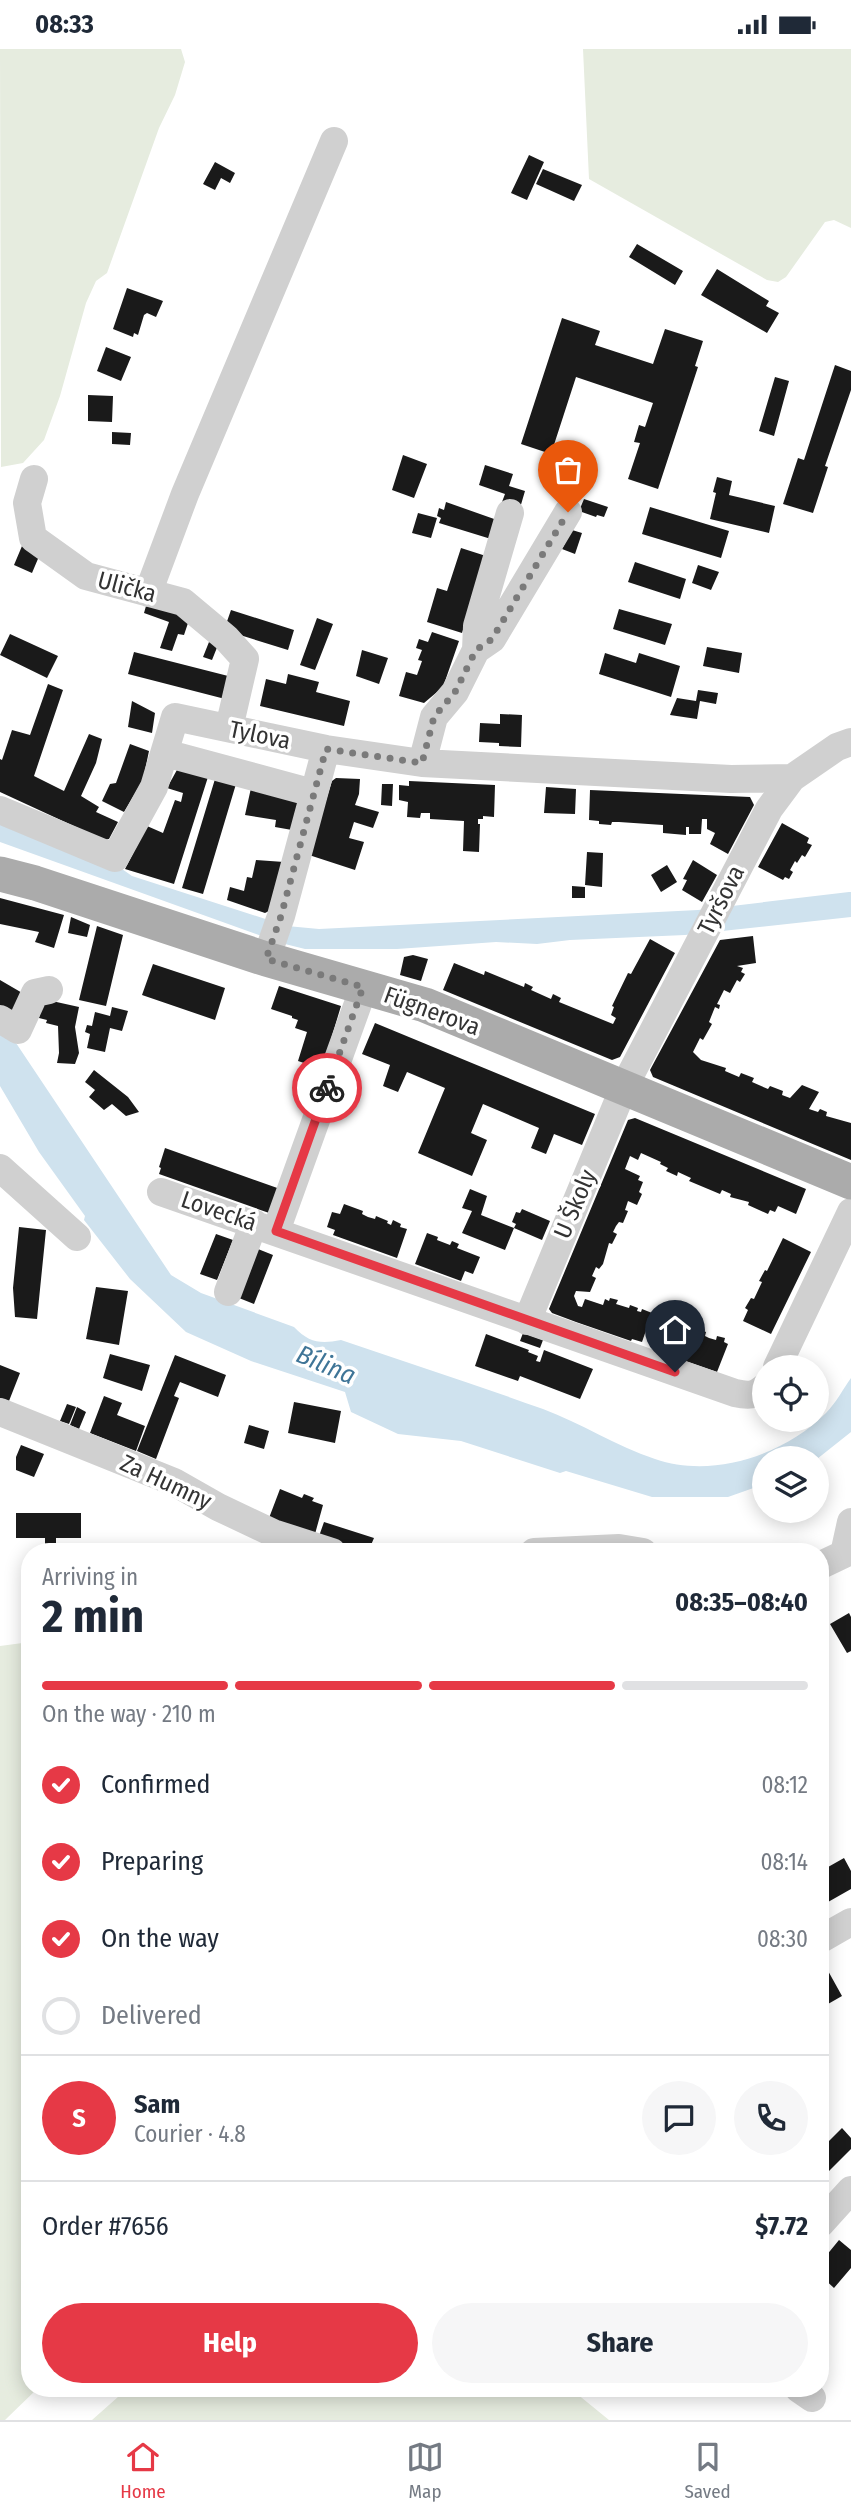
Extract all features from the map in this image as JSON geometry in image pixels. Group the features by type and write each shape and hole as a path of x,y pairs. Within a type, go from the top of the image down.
{"main road":[{"name":"Fügnerova","path":"0,874 268,951 363,987 425,1005 851,1182"}],"street":[{"path":"148,593 185,494 334,141"},
{"name":"Ulička","path":"30,491 33,538 58,558 86,576 183,602 226,638 246,659 229,728"},
{"path":"476,650 492,639 568,512"},
{"path":"422,763 434,717 455,692 476,650 477,626 510,513"},
{"name":"Tylova","path":"0,810 115,858 155,787 175,717 326,749 422,763 732,779 792,778"},
{"name":"Tyršova","path":"624,1087 769,809 792,778 837,747 851,742"},
{"path":"268,951 281,916 326,749"},
{"path":"165,753 313,793"},
{"name":"Lovecká","path":"265,1227 363,987"},
{"path":"9,1025 34,993 49,990"},
{"name":"U Školy","path":"527,1321 624,1087"},
{"path":"0,1168 77,1237"},
{"name":"Lovecká","path":"161,1192 735,1394 752,1395"},
{"path":"783,1355 851,1212"},
{"path":"228,1291 265,1227"},
{"name":"Za Humny","path":"0,1412 174,1482 218,1507 274,1533 305,1543"},
{"path":"839,1561 851,1522"},
{"path":"829,1934 851,1922"},
{"path":"829,2214 851,2190"}],"shaded area":[{"path":"0,49 181,49 185,62 107,273 96,281 86,303 60,396 44,440 23,463 1,467"},
{"path":"583,49 851,49 851,228 834,220 825,222 786,277 778,282 767,280 589,179"},
{"path":"21,1643 21,2397 29,2397 5,2420 0,2420 0,1646"},
{"path":"118,2397 581,2397 609,2420 92,2420"}],"water":[{"path":"0,823 122,869 132,876 287,926 319,929 698,910 849,892 851,917 685,935 537,944 496,942 397,949 305,949 281,943 0,842"},
{"name":"Bílina","path":"0,1028 12,1037 171,1275 201,1293 294,1327 310,1339 321,1342 341,1340 543,1409 655,1459 700,1466 724,1464 752,1457 752,1489 728,1497 652,1497 566,1471 560,1473 461,1441 398,1434 351,1412 345,1392 251,1361 186,1332 130,1279 84,1220 85,1216 39,1152 0,1086"},
{"path":"851,1378 851,1432 829,1449 829,1446 780,1446 803,1432 829,1432 829,1409"}],"building":[{"path":"529,155 544,162 527,200 511,193"},
{"path":"215,162 235,173 230,183 221,178 215,190 203,184"},
{"path":"543,169 582,185 574,201 536,184"},
{"path":"637,244 683,271 675,285 629,257"},
{"path":"717,269 769,301 766,306 779,313 767,333 701,295"},
{"path":"127,288 163,301 156,317 147,313 144,315 138,335 134,333 133,337 113,329"},
{"path":"562,318 600,331 595,345 653,364 665,329 703,341 695,366 698,367 658,489 628,479 640,443 634,442 639,425 645,427 653,403 576,377 551,454 521,444"},
{"path":"106,347 131,357 121,381 97,371"},
{"path":"835,365 851,371 851,390 825,466 828,467 813,513 783,504 798,458 804,460"},
{"path":"775,377 789,381 774,436 759,431"},
{"path":"88,395 113,396 112,422 88,421"},
{"path":"112,432 131,433 130,445 112,444"},
{"path":"403,455 427,464 414,498 392,490"},
{"path":"485,465 513,474 509,486 525,491 520,508 502,502 505,494 479,485"},
{"path":"717,477 732,481 729,495 775,506 769,533 710,519"},
{"path":"584,499 608,507 604,517 579,511"},
{"path":"446,502 497,520 491,539 439,523 439,508 444,510"},
{"path":"650,507 729,531 721,558 642,534"},
{"path":"418,513 437,518 431,538 412,533"},
{"path":"572,530 582,533 575,554 562,549"},
{"path":"22,546 40,554 32,573 14,565"},
{"path":"461,548 486,556 462,633 427,622 437,588 447,591"},
{"path":"635,562 686,579 680,599 628,582"},
{"path":"698,565 719,572 711,590 692,583"},
{"path":"148,599 190,617 184,635 178,634 172,651 160,648 169,622 144,613"},
{"path":"619,609 672,624 665,645 613,629"},
{"path":"231,610 294,630 288,650 224,630"},
{"path":"317,618 333,624 315,670 300,665"},
{"path":"432,632 459,641 443,687 424,703 399,696 406,672 417,675 422,661 418,660 422,650 416,648 419,639 428,642"},
{"path":"10,634 58,656 47,678 0,655"},
{"path":"209,642 218,645 212,660 203,657"},
{"path":"707,647 742,653 739,673 703,666"},
{"path":"362,650 388,658 379,684 356,676"},
{"path":"134,652 236,678 229,700 128,674"},
{"path":"605,653 636,663 639,653 680,666 671,697 599,674"},
{"path":"288,674 319,682 316,692 350,701 344,726 260,706 266,679 286,684"},
{"path":"48,684 63,690 34,776 64,791 89,734 102,739 96,763 81,796 99,807 96,812 118,822 109,839 104,840 0,792 0,759 2,760 12,730 30,735"},
{"path":"698,690 718,693 716,704 700,701 697,719 670,715 677,698 696,701"},
{"path":"132,701 155,713 152,733 128,727"},
{"path":"500,714 522,715 521,747 479,742 480,723 500,724"},
{"path":"130,744 149,751 143,780 124,812 102,801 110,784 116,783"},
{"path":"178,768 208,777 174,884 125,869 147,826 163,833 175,800 181,802 183,793 167,788"},
{"path":"336,778 360,779 355,805 379,812 373,828 354,822 349,838 364,842 355,870 309,855 332,781"},
{"path":"215,779 236,784 203,894 182,888"},
{"path":"409,781 495,785 494,817 483,816 483,819 478,819 479,852 463,851 464,821 430,819 430,813 421,813 420,818 407,817 408,802 399,800 399,785 409,786"},
{"path":"382,784 393,784 392,806 381,805"},
{"path":"546,787 576,789 575,814 544,813"},
{"path":"251,788 299,800 292,830 275,827 276,820 245,815"},
{"path":"590,790 750,797 754,805 728,854 710,844 715,833 707,829 707,819 702,819 701,834 689,834 689,827 686,827 686,835 663,833 663,825 612,822 611,825 589,820"},
{"path":"782,823 809,838 807,843 812,845 805,857 802,855 797,863 795,861 789,879 785,877 783,880 758,867"},
{"path":"587,852 603,853 602,887 585,885"},
{"path":"256,860 284,862 271,910 265,913 227,900 230,887 244,891 247,877 252,878"},
{"path":"693,860 717,875 702,902 682,890 687,880 683,879"},
{"path":"667,865 677,882 661,892 651,875"},
{"path":"572,886 585,887 585,898 572,898"},
{"path":"0,898 64,915 54,948 35,942 39,932 0,924"},
{"path":"71,917 90,925 87,937 68,933"},
{"path":"97,926 123,935 106,1006 79,1000"},
{"path":"753,936 756,963 737,966 743,968 741,972 745,974 740,982 737,980 730,993 724,990 717,1004 720,1005 719,1009 715,1007 709,1022 712,1024 693,1052 701,1060 726,1068 725,1071 739,1077 741,1073 754,1078 752,1082 768,1089 770,1086 783,1091 782,1095 790,1098 802,1085 819,1092 809,1109 818,1112 820,1109 827,1112 826,1116 851,1123 851,1160 653,1077 650,1070 720,940"},
{"path":"650,939 675,953 620,1057 612,1060 443,990 454,963 484,975 485,971 524,987 525,983 533,987 531,990 551,999 553,994 561,998 559,1002 613,1024 616,1018 611,1015 612,1006 628,973 631,974"},
{"path":"413,955 428,959 421,981 400,975 404,957"},
{"path":"153,964 225,988 215,1020 142,995"},
{"path":"0,980 24,994 13,1016 0,1009"},
{"path":"279,986 341,1006 322,1069 298,1061 307,1032 295,1028 298,1020 271,1009"},
{"path":"43,999 79,1007 75,1027 79,1053 75,1064 57,1063 58,1026 39,1018"},
{"path":"112,1007 128,1011 122,1031 110,1028 105,1052 87,1048 90,1034 85,1032 87,1025 92,1026 95,1012 110,1016"},
{"path":"375,1023 595,1114 582,1145 554,1134 546,1154 531,1148 539,1128 483,1104 471,1133 487,1140 472,1176 418,1153 445,1088 407,1072 398,1092 383,1086 390,1065 362,1054"},
{"path":"94,1070 128,1097 139,1112 126,1116 112,1104 104,1110 89,1097 95,1090 85,1082"},
{"path":"635,1118 806,1189 796,1214 778,1206 775,1212 770,1210 768,1214 748,1205 749,1202 730,1197 731,1194 722,1190 720,1194 689,1181 691,1178 678,1172 677,1176 666,1171 668,1168 660,1164 661,1162 641,1153 638,1160 630,1156 625,1169 640,1176 638,1180 643,1182 639,1192 642,1194 637,1205 628,1201 625,1210 628,1211 623,1223 619,1222 616,1226 613,1232 617,1234 612,1244 609,1243 603,1264 599,1269 596,1267 592,1276 596,1278 590,1292 576,1291 574,1296 578,1306 582,1307 585,1299 603,1305 605,1299 609,1301 610,1298 618,1300 616,1304 629,1308 630,1305 638,1308 637,1311 641,1312 642,1309 652,1313 642,1342 631,1341 576,1322 552,1313 549,1309 628,1120"},
{"path":"165,1148 283,1190 272,1214 159,1174"},
{"path":"470,1189 487,1196 481,1215 514,1228 505,1250 462,1233 472,1211 462,1208"},
{"path":"344,1204 363,1211 362,1214 368,1217 375,1219 376,1216 391,1225 393,1220 401,1224 400,1227 407,1229 397,1258 333,1235 335,1230 327,1227 332,1212 340,1214"},
{"path":"522,1209 550,1221 542,1240 514,1228 516,1224 512,1222 516,1212 520,1213"},
{"path":"19,1227 46,1230 37,1319 15,1317 13,1288"},
{"path":"427,1233 450,1245 452,1241 459,1244 457,1248 480,1257 473,1274 465,1271 461,1281 415,1264"},
{"path":"216,1234 233,1240 217,1280 200,1274"},
{"path":"783,1238 811,1252 771,1334 743,1321 748,1310 745,1308 751,1298 754,1299 762,1282 759,1281 765,1270 767,1271"},
{"path":"258,1249 273,1255 254,1304 239,1298"},
{"path":"96,1287 128,1291 119,1345 86,1339"},
{"path":"677,1322 685,1325 683,1329 697,1333 699,1329 706,1332 705,1336 709,1338 725,1338 724,1342 728,1344 717,1372 662,1353 663,1350 654,1347 660,1331 668,1334 672,1325 675,1326"},
{"path":"523,1333 543,1340 540,1348 520,1341"},
{"path":"486,1334 529,1350 528,1352 538,1356 536,1361 540,1362 544,1350 593,1369 580,1399 520,1376 518,1381 475,1366"},
{"path":"110,1354 150,1365 142,1391 103,1378"},
{"path":"175,1355 226,1375 218,1397 180,1382 174,1396 179,1398 156,1459 137,1451"},
{"path":"0,1365 20,1373 9,1401 0,1398"},
{"path":"104,1396 122,1403 117,1415 145,1426 136,1451 90,1433"},
{"path":"294,1402 341,1411 335,1443 288,1433"},
{"path":"67,1404 76,1407 69,1424 60,1421"},
{"path":"77,1407 86,1412 79,1429 70,1425"},
{"path":"249,1425 269,1431 264,1449 244,1443"},
{"path":"21,1445 44,1454 34,1477 16,1470 16,1457"},
{"path":"280,1489 302,1498 304,1494 323,1505 315,1534 269,1518"},
{"path":"16,1513 81,1513 81,1538 56,1538 56,1543 45,1543 45,1538 16,1538"},
{"path":"324,1522 374,1538 372,1543 331,1543 318,1539"},
{"path":"849,1613 851,1651 847,1653 830,1624"},
{"path":"844,1858 851,1871 851,1889 829,1901 829,1866"},
{"path":"829,1973 842,1996 829,2003"},
{"path":"842,2128 851,2138 851,2149 829,2171 829,2141"},
{"path":"839,2240 851,2250 851,2268 834,2288 829,2283 829,2252"}],"way so far":[{"path":"327,1088 363,987 266,959 281,916 326,749 422,763 434,717 455,692 476,650 492,639 568,512"}],"route":[{"path":"327,1088 276,1231 675,1372"}]}
